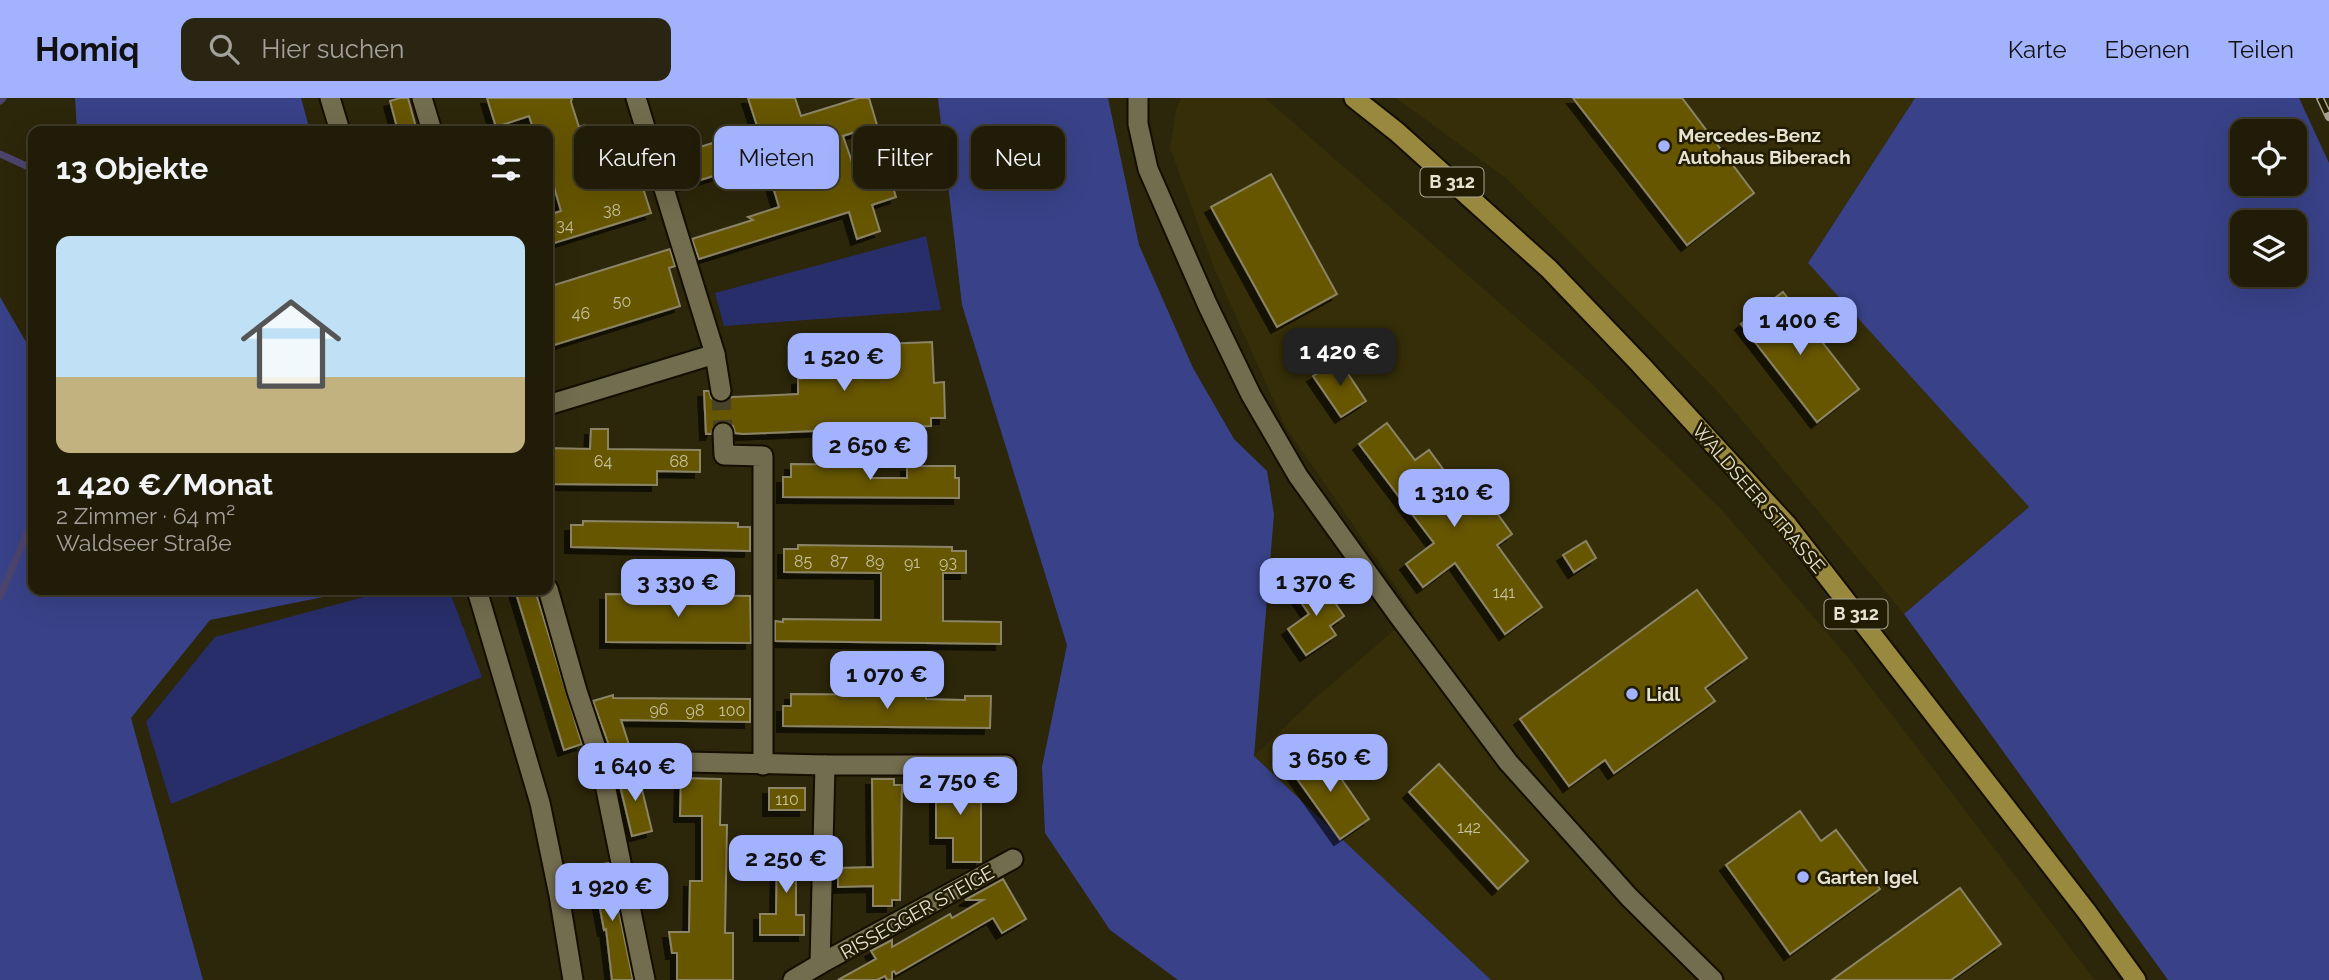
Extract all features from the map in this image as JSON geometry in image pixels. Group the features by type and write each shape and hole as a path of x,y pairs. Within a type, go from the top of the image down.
{"main road":[{"name":"WALDSEER STRASSE","path":"1354,98 1397,132 1549,269 1788,526 2087,912 2136,980"}],"street":[{"path":"330,98 338,126"},
{"path":"422,98 430,126"},
{"path":"636,98 715,354 721,391"},
{"path":"1138,98 1138,124 1149,169 1208,306 1251,396 1298,476 1508,762 1629,897 1713,980"},
{"path":"553,403 715,354"},
{"path":"723,433 723,455 763,456 763,765"},
{"path":"478,595 540,803 573,980"},
{"path":"550,595 600,760 645,980"},
{"path":"600,760 763,765 1006,765"},
{"name":"RISSEGGER STEIGE","path":"820,964 825,765"},
{"name":"RISSEGGER STEIGE","path":"793,980 1013,859"}],"shaded area":[{"path":"75,98 301,98 309,126 77,126"},
{"path":"938,98 1108,98 1139,245 1193,368 1234,439 1267,471 1274,514 1254,756 1491,980 1178,980 1110,930 1045,833 1042,767 1067,645 962,305 949,189 957,189 957,126 941,126"},
{"path":"1181,98 1265,98 1589,381 1722,510 1847,656 2095,980 1491,980 1254,756 1313,700 1414,613 1286,428 1214,268 1170,148 1176,110"},
{"path":"1396,98 1915,98 1808,263 2029,507 1904,614 1719,393 1507,179"},
{"path":"1915,98 2299,98 2329,163 2329,980 2168,980 1904,614 2029,507 1808,263"},
{"path":"926,236 941,310 724,326 715,293"},
{"path":"0,297 28,345 28,595 333,595 210,620 131,718 203,980 0,980"},
{"path":"371,595 451,595 482,677 171,804 146,722 215,637"}],"building":[{"path":"408,98 416,126 397,126 390,101"},
{"path":"487,98 572,98 579,126 574,126 574,189 643,189 651,213 553,243 553,213 561,211 553,183 553,126 532,126 529,116 496,126"},
{"path":"748,98 795,98 801,116 859,98 869,98 877,125 853,126 853,133 843,136 853,165 853,189 894,189 896,197 872,205 880,231 857,239 849,212 699,259 692,239 753,220 748,217 779,207 774,189 839,189 839,126 757,126"},
{"name":"Mercedes-Benz Autohaus Biberach","path":"1573,98 1682,98 1754,193 1687,245"},
{"path":"714,143 714,176 700,180 700,147"},
{"path":"1271,174 1337,294 1277,327 1211,207"},
{"path":"670,249 675,266 669,268 680,306 553,345 553,285"},
{"path":"1783,292 1859,389 1817,422 1741,324"},
{"path":"932,342 934,383 944,382 945,418 931,418 931,426 743,434 735,433 733,426 723,421 716,423 711,434 706,434 704,391 709,391 711,398 722,403 732,397 798,394 798,379 805,378 804,347"},
{"path":"1339,360 1366,401 1341,417 1313,376"},
{"path":"1387,423 1415,460 1429,450 1462,495 1476,484 1512,534 1497,545 1542,607 1505,634 1455,563 1423,587 1406,564 1434,543 1359,444"},
{"path":"591,429 608,429 608,449 700,450 700,472 657,471 657,485 553,484 553,448 590,449"},
{"path":"791,464 871,465 871,478 907,478 907,466 955,466 955,478 959,478 959,498 783,497 783,477 791,477"},
{"path":"583,521 738,523 738,527 750,527 750,551 571,547 571,525 583,525"},
{"path":"1586,541 1596,558 1574,572 1563,555"},
{"path":"798,545 952,547 952,551 966,551 966,573 943,573 943,621 1001,622 1001,644 775,641 775,621 783,622 783,619 881,620 881,573 784,572 784,549 798,549"},
{"path":"1319,579 1344,616 1330,626 1336,635 1306,655 1288,629 1309,614 1296,595"},
{"name":"Lidl","path":"1697,590 1747,658 1705,688 1715,701 1614,773 1605,760 1569,786 1520,719"},
{"path":"606,594 750,596 751,643 606,642"},
{"path":"517,595 537,595 582,744 564,750"},
{"path":"791,694 926,695 926,699 965,700 965,696 991,696 990,728 783,726 783,706 791,706"},
{"path":"613,695 613,698 750,699 750,722 621,720 630,748 610,748 593,701"},
{"path":"1320,748 1369,819 1340,839 1290,769"},
{"path":"1439,764 1528,861 1498,889 1409,792"},
{"path":"617,773 638,773 652,831 632,836"},
{"path":"681,778 721,779 720,825 727,825 725,933 733,933 733,980 677,980 677,953 672,953 669,932 689,932 690,881 702,881 702,816 680,816"},
{"path":"872,779 894,779 894,785 902,785 900,900 892,900 892,906 873,906 873,886 838,887 838,868 873,867"},
{"path":"936,779 973,779 973,785 981,784 981,862 953,862 953,838 936,838"},
{"path":"769,788 805,788 805,810 769,810"},
{"name":"Garten Igel","path":"1800,811 1821,841 1836,830 1880,889 1790,954 1726,865"},
{"path":"777,847 804,847 804,875 796,875 796,915 804,915 804,935 760,935 760,914 776,914"},
{"path":"609,863 633,980 612,980 606,929 604,930 592,866"},
{"path":"1003,879 1026,919 1002,933 993,918 896,974 892,972 892,980 887,980 885,976 877,980 838,980 876,959 871,951 892,940 892,947 950,914 952,918 983,900 965,900"},
{"path":"1960,888 2001,944 1951,980 1832,980"}],"waterway":[{"path":"0,101 3,98"},
{"path":"0,154 28,167"},
{"path":"0,597 28,531"}],"tunnel":[{"path":"721,391 723,433"}],"railway":[{"path":"2320,98 2329,117"}],"place":[{"name":"Mercedes-Benz Autohaus Biberach","path":"1664,146"},
{"name":"Lidl","path":"1632,694"},
{"name":"Garten Igel","path":"1803,877"}]}
